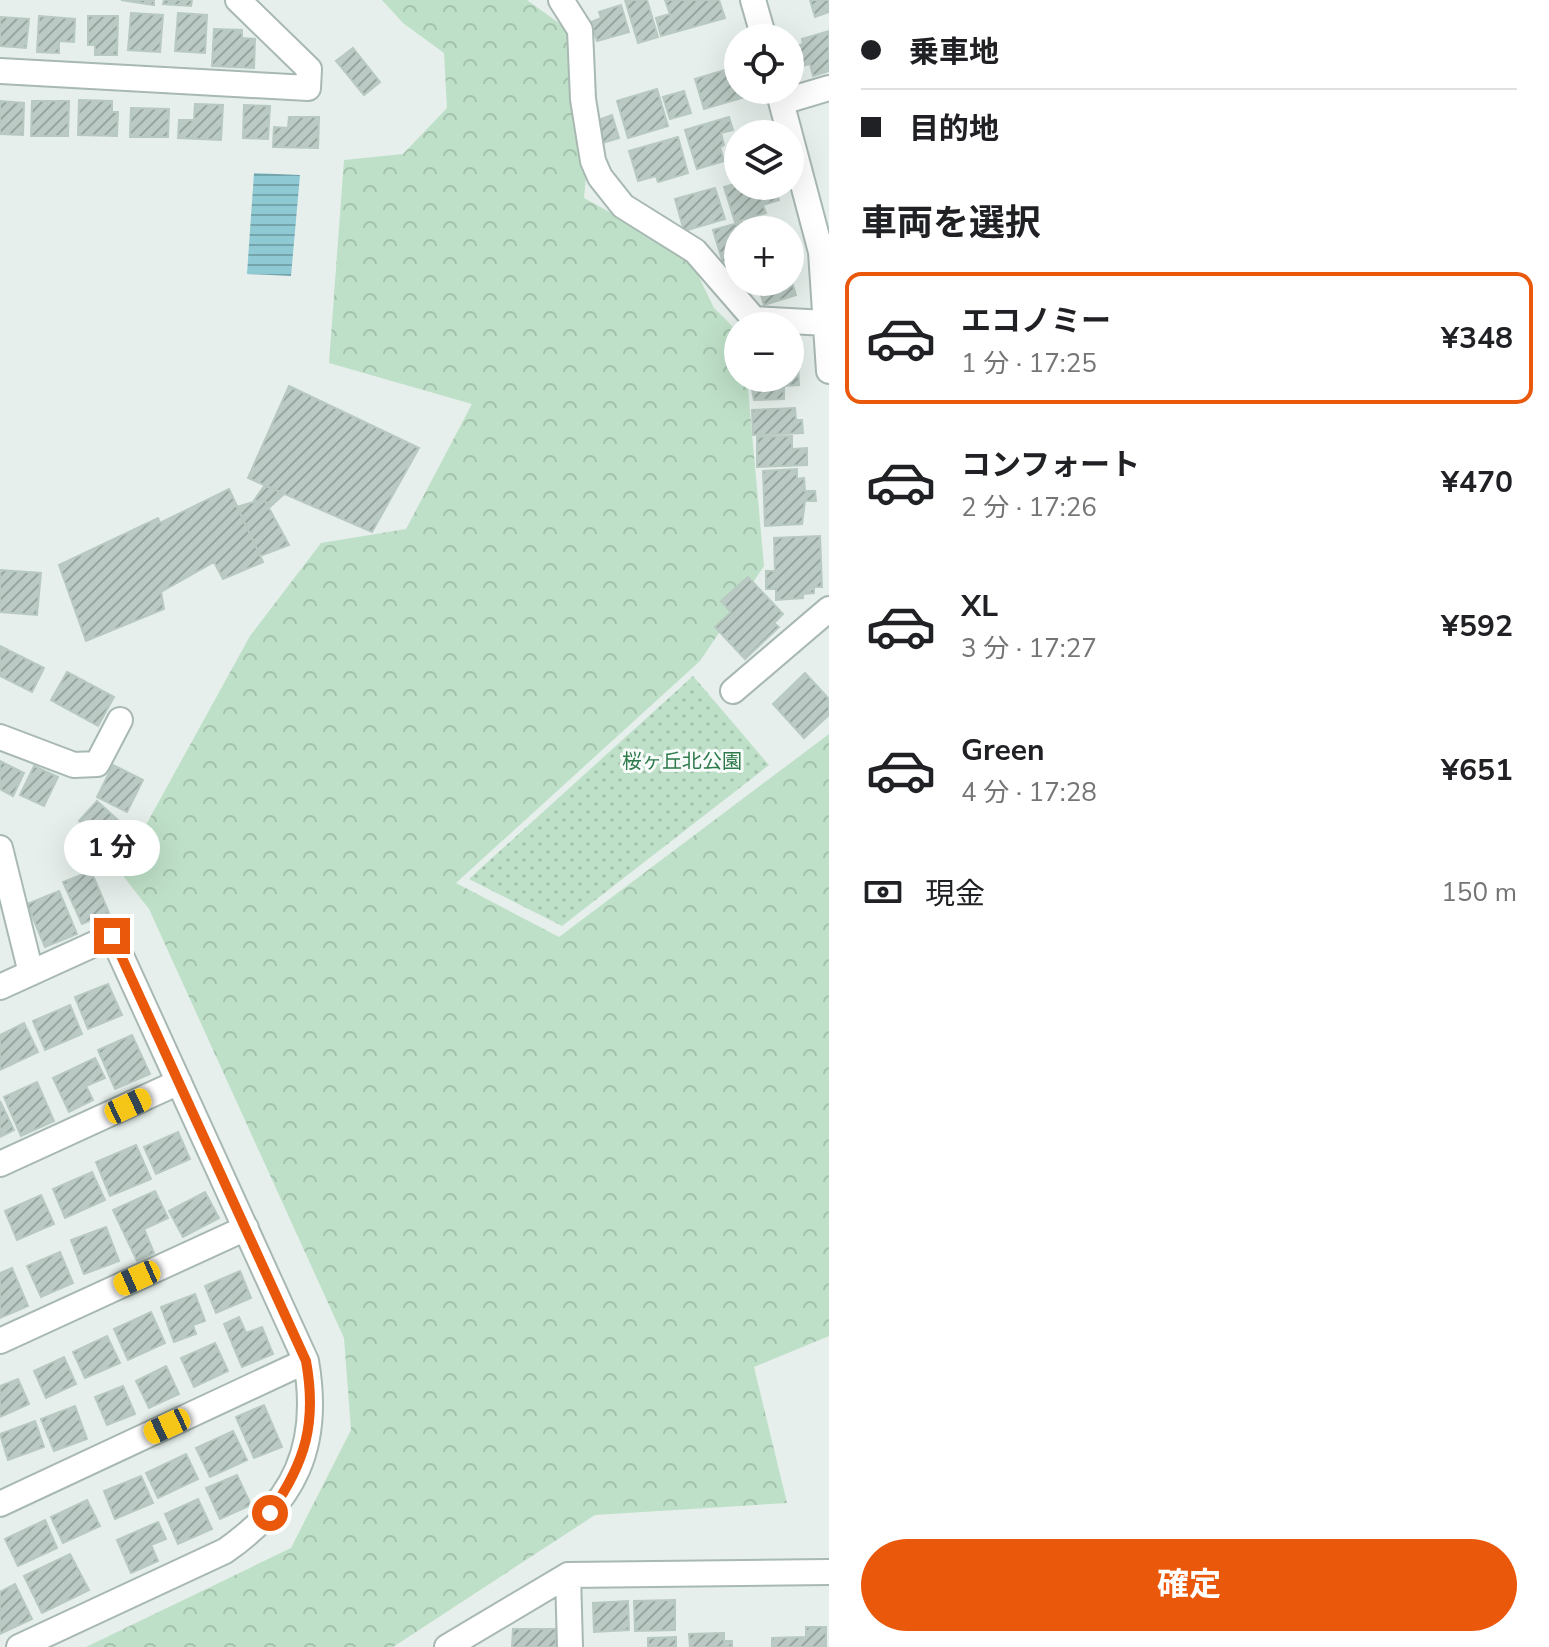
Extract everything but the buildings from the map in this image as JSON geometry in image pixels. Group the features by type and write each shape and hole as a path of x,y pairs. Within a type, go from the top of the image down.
{"street":[{"path":"0,71 308,88 309,69 238,0"},
{"path":"561,0 580,30 583,99 593,161 612,193 623,206 695,251 754,319 826,323"},
{"path":"753,0 760,24"},
{"path":"804,92 829,88"},
{"path":"782,104 821,252 829,371"},
{"path":"733,691 829,609"},
{"path":"0,737 74,765 97,764 120,720"},
{"path":"0,848 31,973"},
{"path":"0,987 112,936 306,1361 312,1395 304,1453 291,1483 270,1513 250,1533 225,1551 19,1647"},
{"path":"0,1164 179,1082"},
{"path":"0,1341 246,1228"},
{"path":"0,1504 306,1361"},
{"path":"447,1647 568,1575 829,1572"},
{"path":"568,1575 570,1647"}],"green space":[{"path":"382,0 527,0 567,29 573,105 587,167 584,198 688,255 714,308 724,318 724,392 748,392 764,566 700,661 456,883 559,937 829,734 829,1336 754,1367 787,1503 595,1515 393,1647 86,1647 291,1548 351,1430 344,1338 149,909 120,872 250,636 321,543 406,529 472,404 329,363 344,160 403,154 447,108 444,53 403,23"},
{"name":"桜ヶ丘北公園","path":"693,676 769,765 562,926 469,879"}],"water":[{"path":"254,173 300,175 291,276 247,274"}],"route":[{"path":"112,936 306,1361 312,1395 304,1453 291,1483 270,1513"}]}
